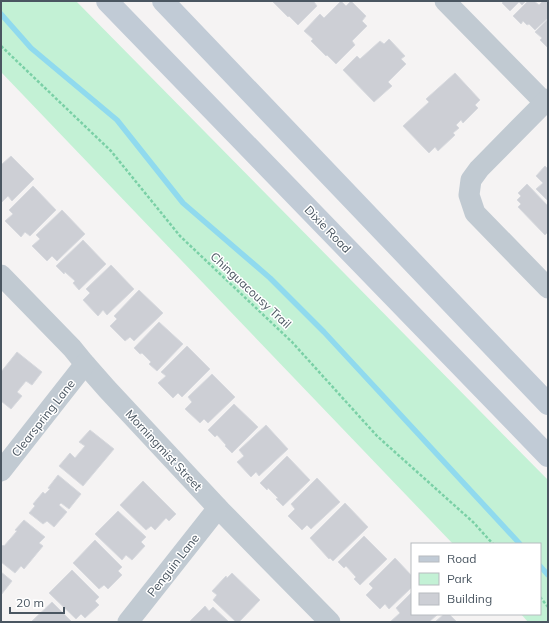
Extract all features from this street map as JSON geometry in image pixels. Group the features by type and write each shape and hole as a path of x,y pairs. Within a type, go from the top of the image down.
{"main road":[{"name":"Dixie Road","path":"107,1 548,456"},
{"path":"164,1 548,404"}],"street":[{"path":"445,1 546,100 479,169 471,180 469,195 475,213 548,288"},
{"name":"Morningmist Street","path":"1,275 72,348 218,508 330,622"},
{"name":"Clearspring Lane","path":"1,471 85,364"},
{"name":"Penguin Lane","path":"128,622 218,508"}],"path":[{"name":"Chinguacousy Trail","path":"1,46 111,151 180,236 292,342 377,436 473,522 492,543"}],"green space":[{"path":"1,1 76,1 548,480 548,622 528,622 522,615 541,615 541,543 452,543 1,72"}],"building":[{"path":"315,1 314,2 317,6 298,25 273,2"},
{"path":"341,1 346,6 351,1 366,16 362,21 367,26 352,41 355,45 336,64 311,41 313,39 304,31 320,14 324,18"},
{"path":"504,1 526,1 522,5 519,2 510,11 502,3"},
{"path":"528,1 534,1 539,5 543,1 548,1 548,18 535,30 523,21 521,24 513,16"},
{"path":"548,19 548,48 540,40 542,38 535,32"},
{"path":"389,39 405,56 401,59 406,64 388,82 392,86 374,102 343,70 357,56 360,59 380,41 384,44"},
{"path":"455,73 480,100 475,105 478,108 463,123 461,120 456,125 459,128 453,133 455,135 438,151 435,147 429,153 403,126 429,102 426,99"},
{"path":"11,156 34,179 12,201 8,196 1,203 1,165"},
{"path":"545,166 548,169 548,201 536,189 543,183 536,176"},
{"path":"527,184 548,206 548,232 545,235 518,207 521,204 517,200 521,196 518,193"},
{"path":"33,186 56,210 30,236 25,232 21,237 5,221 13,214 9,210"},
{"path":"62,210 85,234 57,261 52,256 47,261 32,246 40,239 36,235"},
{"path":"83,240 106,264 79,290 73,283 75,281 65,272 64,274 56,266"},
{"path":"111,265 134,289 107,315 103,310 98,316 83,300 90,293 86,289"},
{"path":"139,290 163,313 134,341 130,337 125,341 110,326 117,319 114,316"},
{"path":"159,322 183,344 157,371 149,364 151,362 142,353 140,354 134,348"},
{"path":"187,346 210,369 182,397 178,393 173,398 158,383 166,376 161,372"},
{"path":"17,352 42,372 32,385 26,381 17,392 22,396 11,409 1,401 1,372"},
{"path":"212,374 235,397 208,423 204,419 200,423 185,409 192,402 188,397"},
{"path":"234,404 258,427 232,453 217,435 215,437 208,430"},
{"path":"266,425 288,449 259,476 256,472 251,477 237,462 244,456 239,450"},
{"path":"90,430 114,449 83,486 59,466 70,453 75,458 85,446 79,442"},
{"path":"287,456 310,480 283,506 276,499 278,498 268,488 267,490 260,483"},
{"path":"58,475 81,494 69,509 61,503 59,505 67,512 54,527 47,521 43,524 29,513 35,506 33,504 43,492 45,494 50,489 48,488"},
{"path":"317,478 340,502 311,529 307,525 302,530 288,516 295,509 291,504"},
{"path":"143,481 176,514 169,521 166,518 155,530 151,526 146,530 120,505"},
{"path":"345,503 368,527 333,561 330,558 329,559 310,538"},
{"path":"118,511 146,537 141,542 145,546 132,560 126,555 122,560 95,534"},
{"path":"24,520 45,537 39,543 43,546 24,569 21,566 15,573 1,562 1,547 3,545 4,546 17,531 15,530"},
{"path":"364,536 387,559 360,585 354,579 356,577 346,566 344,568 338,562"},
{"path":"95,540 122,567 118,571 122,575 108,589 104,585 99,589 73,563"},
{"path":"395,558 411,575 411,588 389,609 385,604 380,609 366,595 373,588 369,584"},
{"path":"72,570 99,597 95,601 99,605 85,618 81,614 76,619 49,593"},
{"path":"1,572 12,581 1,595"},
{"path":"232,573 260,600 239,622 236,622 213,600 217,595 212,591 226,576 227,578"},
{"path":"411,593 411,615 437,615 429,622 390,622 400,613 396,608"},
{"path":"52,602 72,622 31,622"},
{"path":"205,606 209,611 213,607 229,622 191,622 190,621"},
{"path":"443,615 450,615 457,622 435,622"}],"waterway":[{"path":"1,14 31,48 117,120 183,203 270,278 324,332 519,543"},
{"path":"541,567 548,575"}]}
